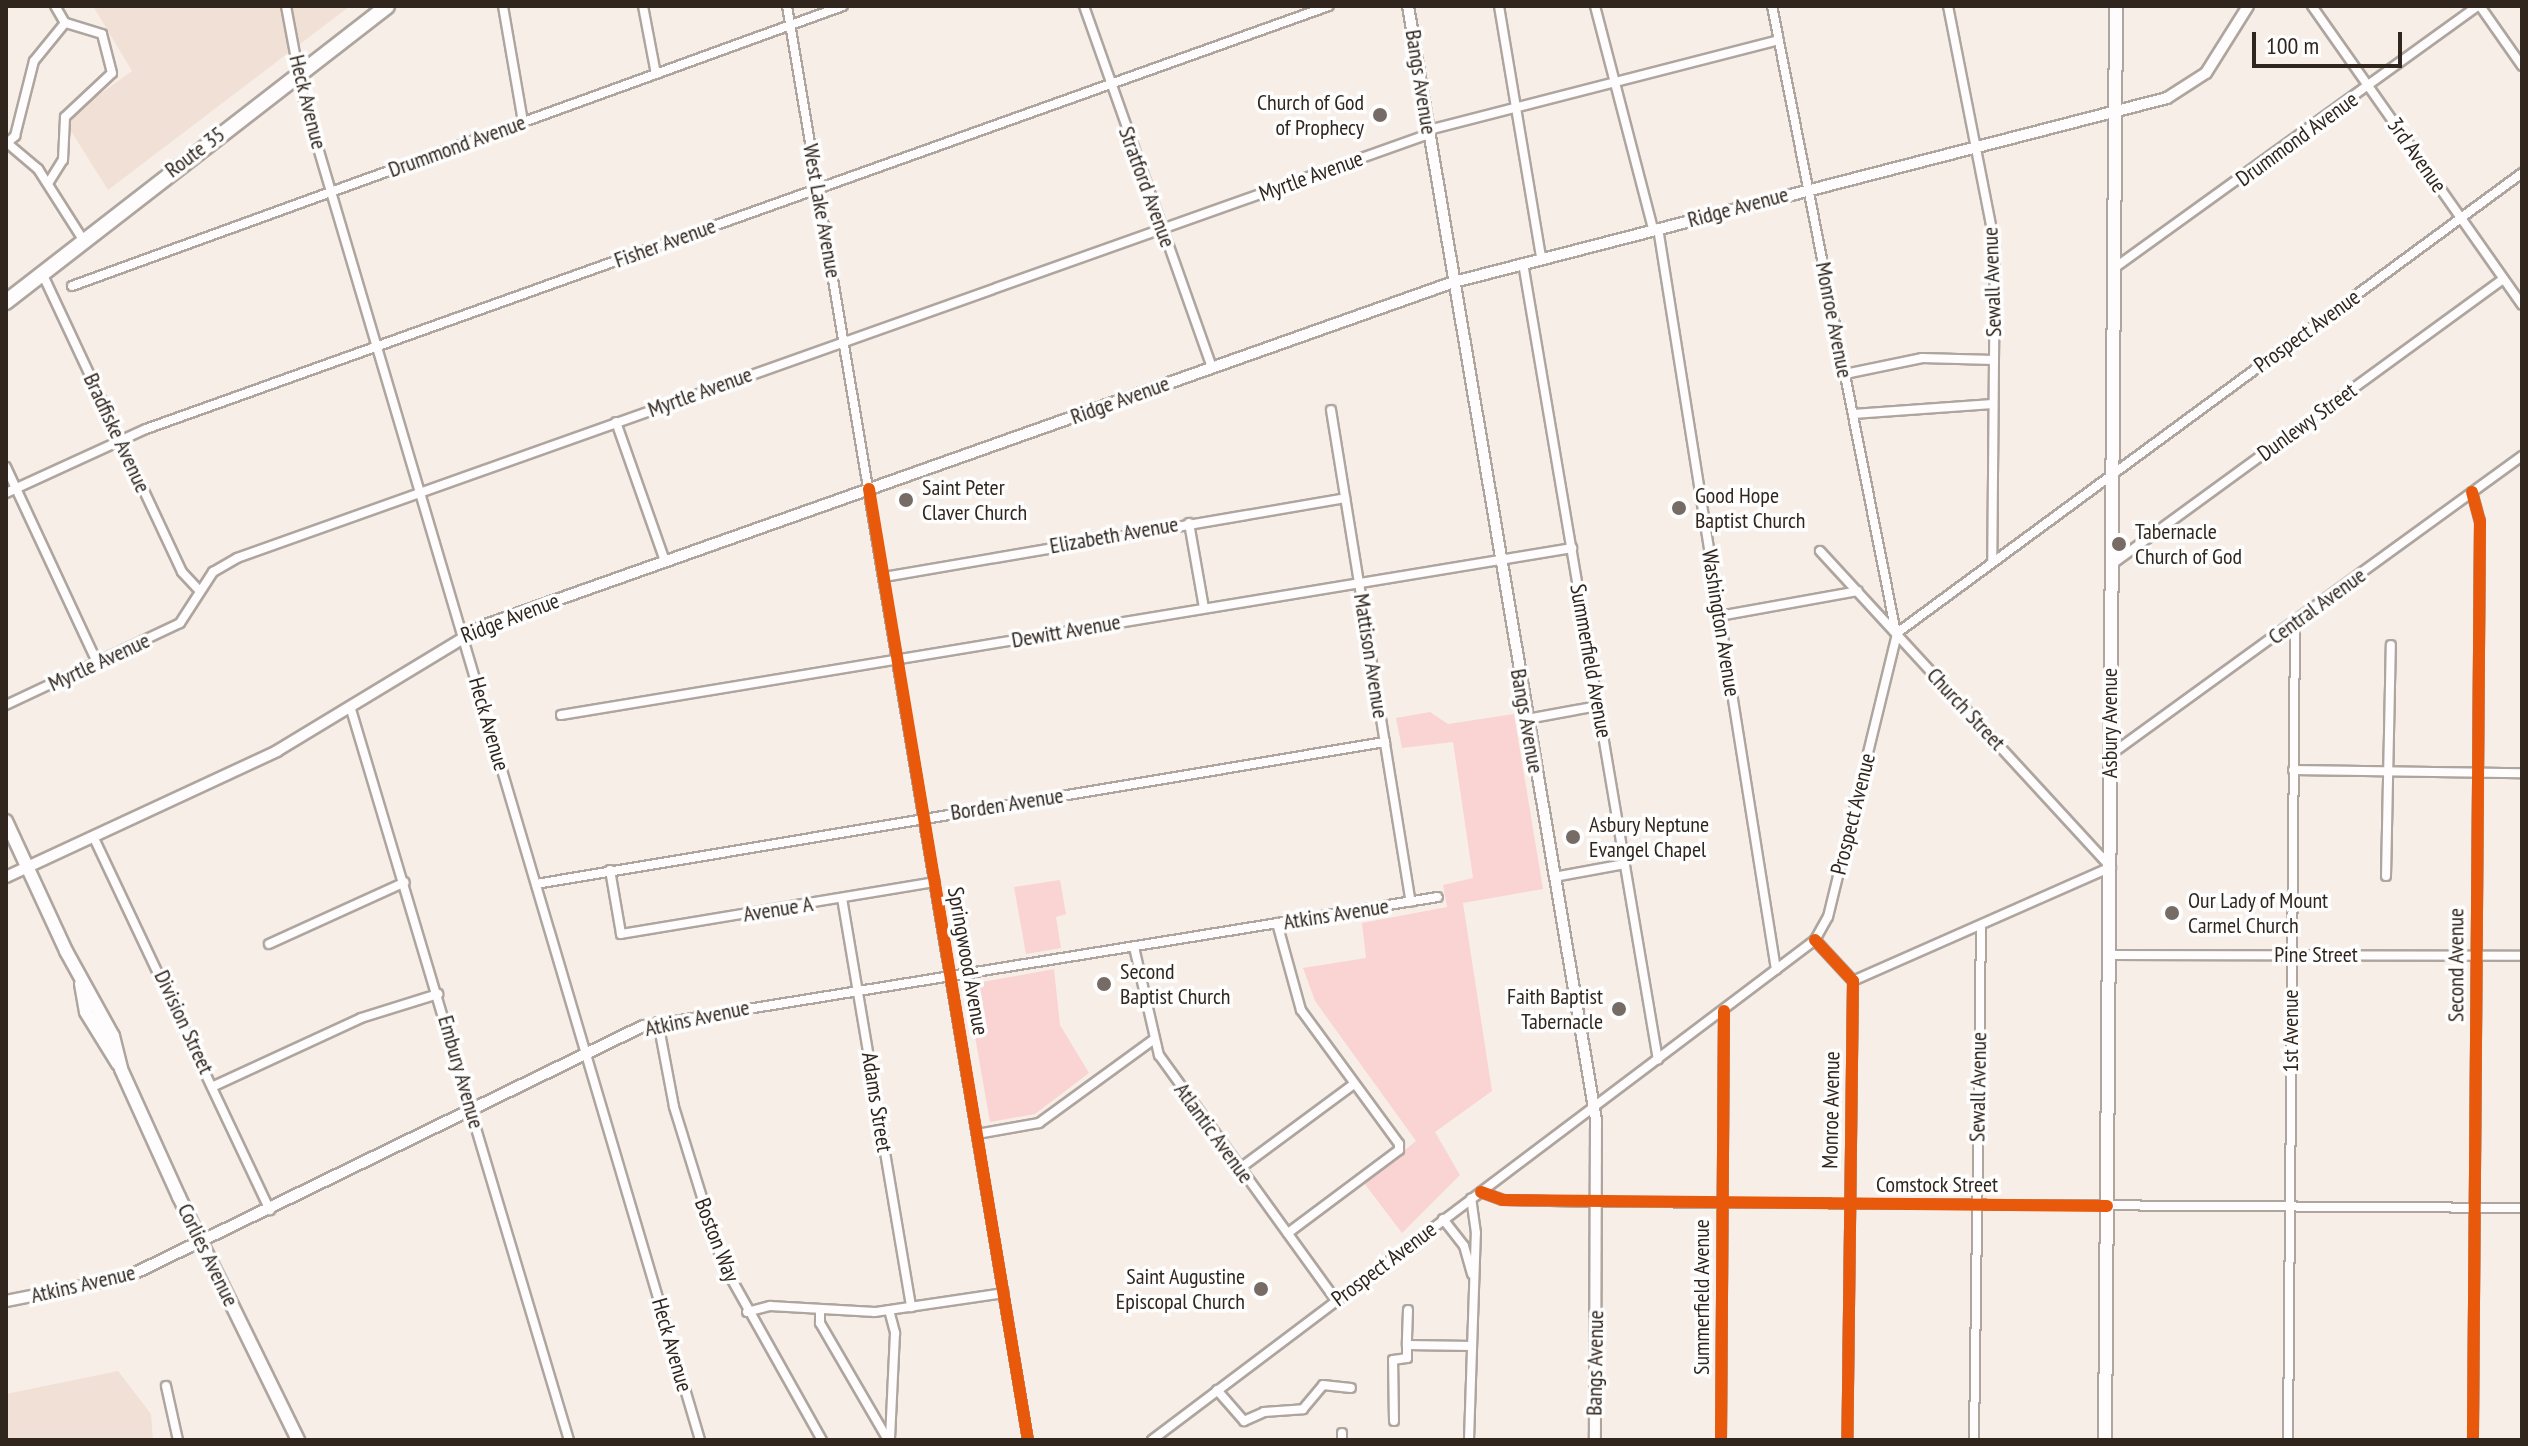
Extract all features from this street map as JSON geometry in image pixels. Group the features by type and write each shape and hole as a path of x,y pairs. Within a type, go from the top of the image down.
{"main road":[{"name":"Route 35","path":"6,302 82,238 387,6"},
{"name":"Asbury Avenue","path":"2105,1440 2116,6"},
{"name":"Corlies Avenue","path":"6,821 79,977 113,1036 121,1069 200,1244 298,1440"}],"street":[{"path":"49,182 63,160 65,117 112,73 102,34 65,23 55,6"},
{"name":"Heck Avenue","path":"286,6 299,73 332,191 700,1440"},
{"path":"503,6 523,122"},
{"path":"643,6 656,74"},
{"name":"West Lake Avenue","path":"787,6 857,416"},
{"name":"Drummond Avenue","path":"72,286 843,6"},
{"name":"Stratford Avenue","path":"1084,6 1212,367"},
{"path":"1294,6 1296,18"},
{"name":"Fisher Avenue","path":"6,493 120,440 1329,6"},
{"name":"Bangs Avenue","path":"1408,6 1593,1108 1597,1202 1595,1440"},
{"path":"1499,6 1541,258"},
{"name":"Washington Avenue","path":"1595,6 1656,229 1776,970"},
{"name":"Monroe Avenue","path":"1772,6 1897,633"},
{"name":"Sewall Avenue","path":"1948,6 1995,246 1992,562"},
{"name":"Ridge Avenue","path":"6,877 277,751 463,636 665,561 1454,282 2115,110 2192,86 2213,64 2248,6"},
{"name":"3rd Avenue","path":"2312,6 2522,305"},
{"path":"2479,6 2522,66"},
{"name":"Drummond Avenue","path":"2113,269 2479,6"},
{"path":"65,23 34,61 15,136 7,142 49,182 82,238"},
{"name":"Myrtle Avenue","path":"6,705 180,623 191,612 198,589 213,572 237,558 1429,132 1779,40"},
{"name":"Prospect Avenue","path":"1152,1440 1815,940 1828,917 1897,633 2522,173"},
{"name":"Summerfield Avenue","path":"1523,263 1658,1060"},
{"name":"Bradfiske Avenue","path":"42,273 182,572 198,589"},
{"name":"Dunlewy Street","path":"2110,565 2503,279"},
{"path":"1845,374 1922,358 1994,360"},
{"path":"1853,414 1993,404"},
{"name":"Mattison Avenue","path":"1331,410 1411,902"},
{"name":"Springwood Avenue","path":"857,416 1028,1440"},
{"path":"616,422 665,561"},
{"name":"Central Avenue","path":"2110,755 2522,456"},
{"path":"6,467 97,662"},
{"name":"Second Avenue","path":"2472,492 2480,521 2473,1440"},
{"name":"Elizabeth Avenue","path":"884,577 1345,498"},
{"path":"1189,523 1204,608"},
{"name":"Dewitt Avenue","path":"561,715 1572,548"},
{"name":"Church Street","path":"1820,551 2111,867"},
{"path":"1719,616 1858,591"},
{"name":"1st Avenue","path":"2288,1440 2295,621"},
{"path":"2386,876 2391,645"},
{"name":"Embury Avenue","path":"350,706 569,1440"},
{"path":"1527,719 1598,706"},
{"name":"Borden Avenue","path":"536,884 1385,742"},
{"path":"2293,770 2522,773"},
{"name":"Division Street","path":"93,836 214,1086 270,1210"},
{"path":"1554,877 1625,864"},
{"path":"1815,940 1853,981 2111,867"},
{"name":"Avenue A","path":"610,870 621,934 935,882"},
{"path":"269,944 405,882"},
{"name":"Atkins Avenue","path":"6,1301 119,1280 200,1244 643,1026 1438,897"},
{"name":"Adams Street","path":"842,898 911,1307"},
{"path":"1277,923 1292,993 1399,1150 1288,1233"},
{"name":"Sewall Avenue","path":"1974,1440 1981,926"},
{"name":"Atlantic Avenue","path":"1134,947 1153,1040 1239,1169 1336,1300"},
{"name":"Pine Street","path":"2110,955 2522,956"},
{"name":"Monroe Avenue","path":"1847,1440 1853,981"},
{"path":"214,1086 361,1018 438,994"},
{"name":"Summerfield Avenue","path":"1721,1440 1724,1011"},
{"name":"Boston Way","path":"658,1022 674,1107 711,1233 747,1312 822,1440"},
{"path":"977,1134 1039,1123 1153,1040"},
{"path":"1239,1169 1354,1084"},
{"name":"Comstock Street","path":"1481,1192 1503,1200 1597,1202 2522,1208"},
{"path":"1469,1440 1475,1285 1471,1198"},
{"path":"1443,1219 1464,1246 1475,1285"},
{"path":"747,1312 770,1306 889,1310 1004,1293"},
{"path":"820,1309 820,1323 889,1440"},
{"path":"889,1310 895,1333 889,1440"},
{"path":"1394,1421 1393,1360 1407,1358 1408,1310"},
{"path":"1407,1345 1472,1346"},
{"path":"1217,1390 1244,1421 1264,1412 1303,1409 1323,1385 1351,1388"},
{"path":"166,1386 178,1440"}],"shaded area":[{"path":"93,6 350,6 108,190 64,120 132,71"},
{"path":"1430,712 1448,724 1514,714 1543,889 1463,903 1492,1091 1435,1132 1460,1175 1402,1233 1364,1183 1416,1141 1315,1001 1303,968 1366,958 1362,923 1447,907 1443,885 1473,878 1453,742 1402,748 1396,718"},
{"path":"1060,880 1066,914 1056,917 1061,948 1026,954 1014,887"},
{"path":"1054,969 1060,1025 1089,1073 1035,1114 990,1122 966,985"},
{"path":"118,1371 151,1414 153,1440 6,1440 6,1394"}],"cycle path":[{"path":"869,489 1028,1440"},
{"path":"2472,492 2480,521 2473,1440"},
{"path":"1815,940 1853,981 1847,1440"},
{"path":"1721,1440 1724,1011"},
{"path":"1481,1192 1503,1200 2107,1206"}],"place":[{"name":"Church of God of Prophecy","path":"1380,115"},
{"name":"Saint Peter Claver Church","path":"906,500"},
{"name":"Good Hope Baptist Church","path":"1679,508"},
{"name":"Tabernacle Church of God","path":"2119,544"},
{"name":"Asbury Neptune Evangel Chapel","path":"1573,837"},
{"name":"Our Lady of Mount Carmel Church","path":"2172,913"},
{"name":"Second Baptist Church","path":"1104,984"},
{"name":"Faith Baptist Tabernacle","path":"1619,1009"},
{"name":"Saint Augustine Episcopal Church","path":"1261,1289"}]}
